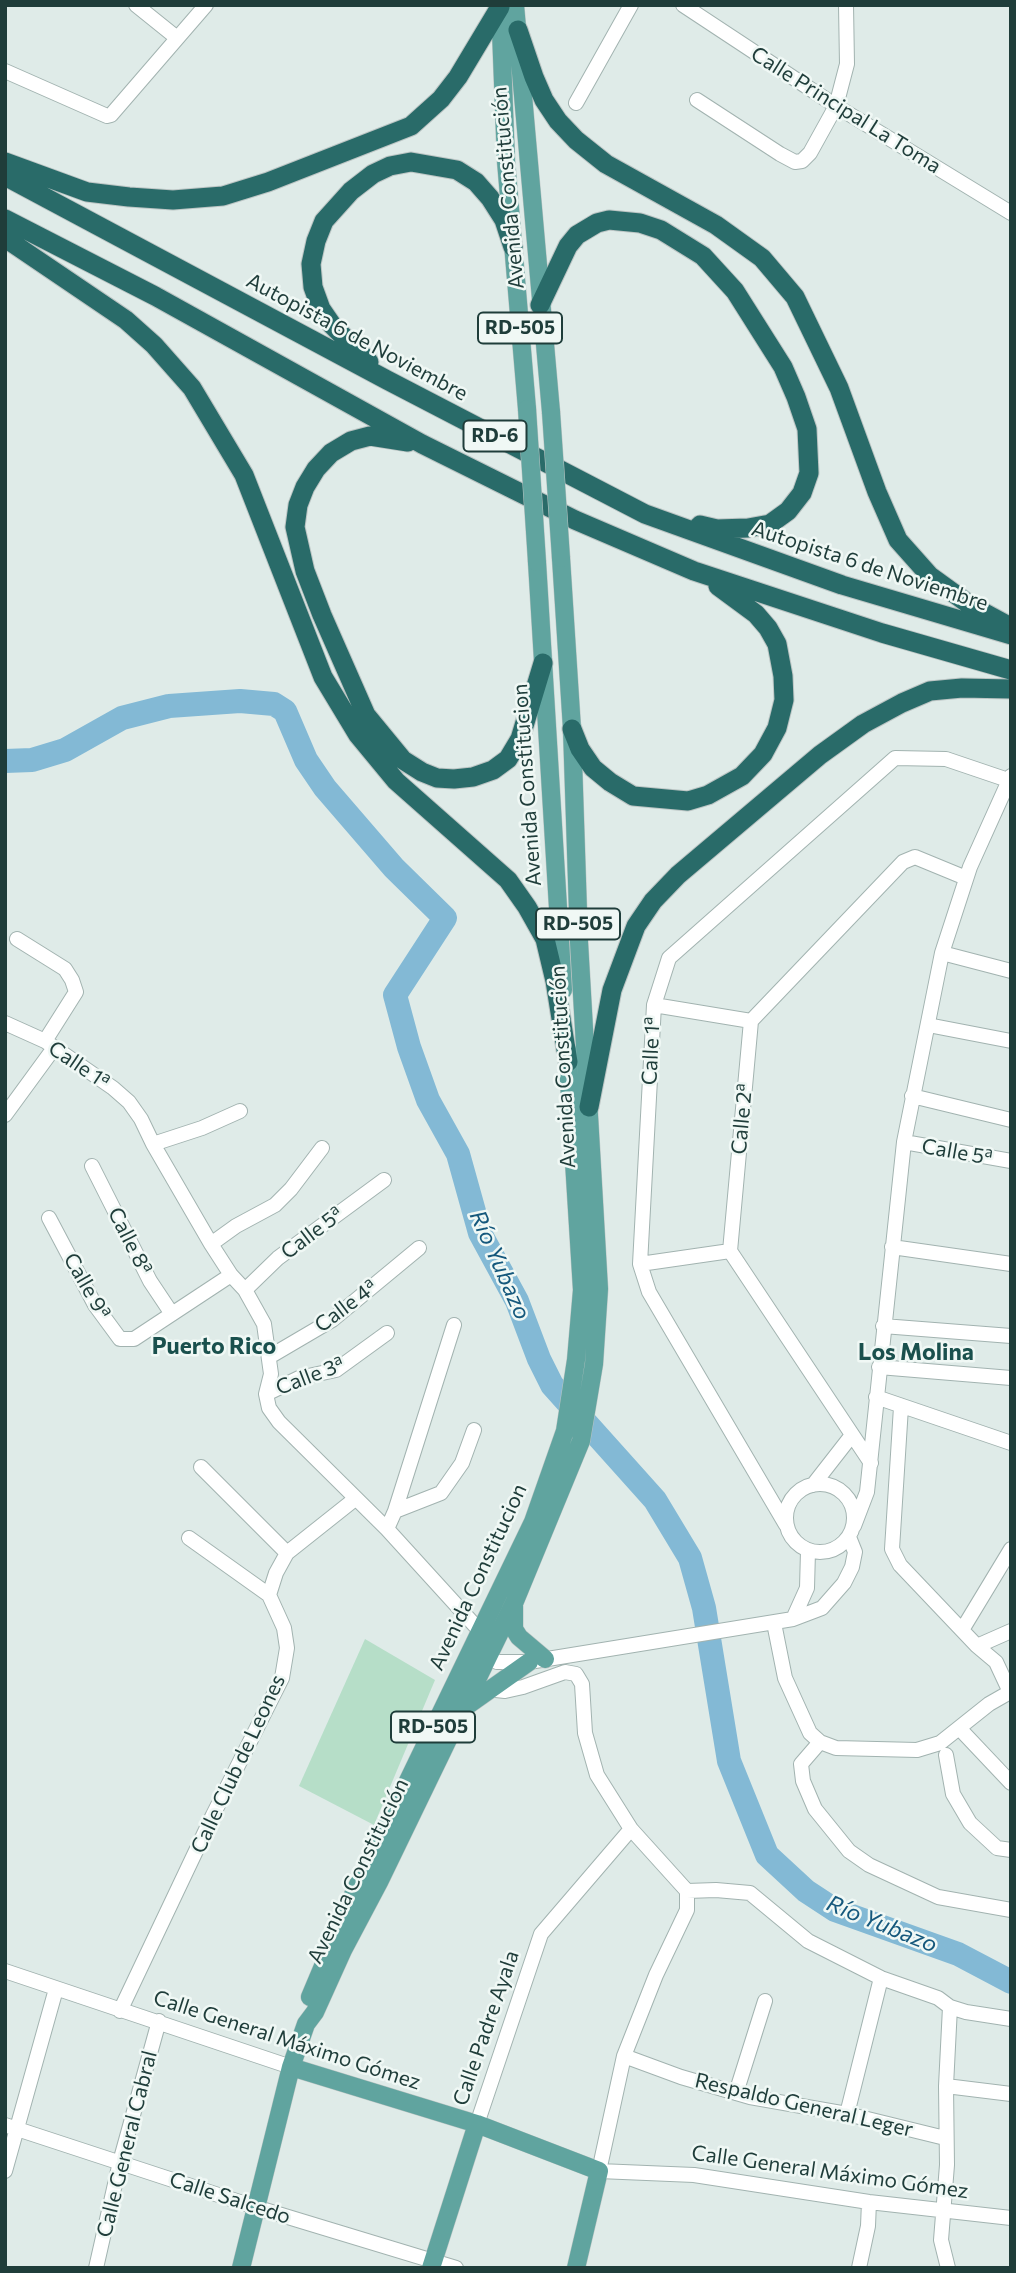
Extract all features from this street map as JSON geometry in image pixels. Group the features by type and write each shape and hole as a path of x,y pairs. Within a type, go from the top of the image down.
{"highway":[{"path":"5,162 87,192 130,197 173,200 223,196 268,182 411,126 441,99 505,6"},
{"path":"518,30 544,100 558,121 576,140 606,164 716,225 762,258 795,297 839,388 877,492 898,540 930,576 970,605 1011,627"},
{"path":"387,380 332,325 321,309 313,287 311,264 316,241 334,207 373,174 390,166 411,162 432,164 457,170 476,182 504,220 513,247"},
{"name":"Autopista 6 de Noviembre","path":"5,176 645,514 842,585 1011,635"},
{"name":"RD-6","path":"5,219 155,296 422,444 575,520 694,571 882,633 1011,670"},
{"path":"540,305 576,235 586,227 609,220 640,223 661,230 684,243 722,274 749,311 783,367 807,429 810,451 809,473 802,494 788,511 770,524 717,529 645,514"},
{"path":"5,238 126,320 155,345 192,388 244,475 323,677 358,735 396,781 508,880 545,939 555,981 568,1062"},
{"path":"422,444 370,436 351,441 331,453 316,468 298,505 295,527 305,571 366,715 403,760 422,772 437,778 473,777 493,770 508,759 520,739 542,663"},
{"path":"572,729 580,749 593,768 633,796 688,801 708,795 742,776 763,754 777,728 784,700 783,676 776,644 757,614 694,571"},
{"path":"589,1107 612,990 636,926 653,901 678,874 820,755 863,723 902,702 930,691 962,688 1011,689"}],"main road":[{"name":"Avenida Constitución","path":"306,2024 315,2012 462,1710 483,1685 487,1658 515,1601 581,1441 594,1364 590,1290 589,1107 579,942 572,729 561,558 518,30 505,6"},
{"name":"Avenida Constitución","path":"505,6 506,161 527,409"},
{"name":"Avenida Constitucion","path":"306,2024 305,2009 320,1970 479,1630 533,1522 565,1432 590,1290 568,1062 527,409"},
{"path":"483,1685 541,1660 514,1629 515,1601"},
{"name":"RD-505","path":"241,2268 291,2067 306,2024"},
{"name":"Calle General Máximo Gómez","path":"291,2067 477,2124 599,2171"},
{"name":"Calle Padre Ayala","path":"433,2264 477,2124"},
{"path":"576,2268 599,2171"}],"street":[{"path":"136,5 177,38"},
{"path":"5,71 107,116 115,113 206,5"},
{"path":"576,103 631,5"},
{"name":"Calle Principal La Toma","path":"682,5 836,106 1011,214"},
{"path":"697,100 795,162 807,158 836,106 847,64 846,5"},
{"name":"Calle 1ª","path":"786,1525 649,1292 640,1264 654,1005 669,958 895,758 946,759 1009,778"},
{"path":"470,1650 497,1662 541,1660 741,1629 793,1619 822,1608 844,1583 852,1567 855,1552 851,1532 854,1512 849,1500 839,1490 827,1484 813,1485 801,1490 791,1499 786,1512 786,1525 798,1545 824,1553 838,1548 851,1532 867,1492 883,1326 904,1142 912,1096 942,953 966,878 1009,778"},
{"path":"654,1005 751,1021 903,862 915,857 966,878"},
{"path":"5,1115 49,1045 76,992 65,969 17,939"},
{"path":"942,953 1011,971"},
{"name":"Calle 2ª","path":"730,1251 751,1021"},
{"name":"Calle 1ª","path":"5,1023 49,1045 113,1088 129,1102 141,1119 211,1244 231,1275 245,1290 264,1324 271,1374 266,1394"},
{"path":"928,1025 1011,1041"},
{"path":"912,1096 1011,1120"},
{"path":"153,1144 202,1128 240,1111"},
{"name":"Calle 5ª","path":"904,1142 1011,1161"},
{"path":"211,1244 236,1226 275,1205 291,1189 322,1148"},
{"name":"Calle 8ª","path":"92,1166 150,1281 172,1314"},
{"name":"Calle 5ª","path":"245,1290 278,1258 384,1180"},
{"name":"Calle 9ª","path":"49,1218 95,1305 120,1339 134,1339 172,1314"},
{"path":"892,1247 1011,1264"},
{"name":"Calle 4ª","path":"269,1357 332,1320 419,1248"},
{"path":"640,1264 730,1251 871,1464"},
{"path":"172,1314 231,1275"},
{"path":"387,1529 454,1325"},
{"path":"883,1326 1011,1336"},
{"name":"Calle 3ª","path":"266,1394 299,1378 337,1370 387,1333"},
{"path":"879,1367 1011,1376"},
{"path":"266,1394 269,1408 279,1422 387,1529 479,1630"},
{"path":"876,1397 1011,1443"},
{"path":"774,1623 785,1678 810,1733 820,1742 836,1748 917,1749 940,1743 989,1704 1010,1692 996,1662 977,1646 900,1565 892,1549 901,1407"},
{"path":"395,1511 441,1493 462,1464 474,1430"},
{"path":"813,1485 852,1435"},
{"path":"201,1467 287,1553"},
{"path":"189,1538 269,1595 276,1573 287,1553 355,1499"},
{"path":"962,1630 1011,1549"},
{"path":"793,1619 807,1588 808,1550"},
{"name":"Calle Club de Leones","path":"120,2011 213,1815 282,1678 288,1648 284,1628 269,1595"},
{"path":"977,1646 1011,1631"},
{"path":"483,1685 505,1691 565,1672 576,1674 582,1684 585,1733 597,1775 631,1829 687,1891 687,1910 656,1975 624,2056 599,2171"},
{"path":"959,1728 1011,1783"},
{"path":"820,1742 801,1764 803,1780 815,1809 849,1851 869,1865 938,1898 1011,1910"},
{"path":"946,1755 953,1794 970,1823 997,1848 1011,1850"},
{"name":"Calle Padre Ayala","path":"477,2124 541,1934 631,1829"},
{"path":"687,1891 750,1893 808,1941 881,1978 938,1998 950,2007 965,2012 1011,2019"},
{"name":"Calle General Máximo Gómez","path":"5,1970 291,2067"},
{"path":"847,2114 881,1978"},
{"path":"5,2171 11,2127 56,1989"},
{"path":"736,2093 765,2001"},
{"path":"948,2268 941,2241 947,2165 946,2085 950,2007"},
{"name":"Calle General Cabral","path":"96,2268 120,2162 159,2021"},
{"name":"Respaldo General Leger","path":"624,2056 736,2093 847,2114 946,2138"},
{"path":"946,2085 1011,2094"},
{"name":"Calle Salcedo","path":"11,2127 433,2264 456,2268"},
{"name":"Calle General Máximo Gómez","path":"599,2171 694,2175 869,2203 1011,2218"},
{"path":"859,2268 868,2226 869,2203"}],"green space":[{"path":"365,1639 435,1680 374,1825 299,1786"}],"waterway":[{"name":"Río Yubazo","path":"5,761 32,760 65,750 122,718 169,706 240,701 274,704 285,711 306,760 325,788 394,868 445,918 395,995 409,1047 428,1100 458,1154 480,1233 517,1301 552,1385 655,1500 690,1558 704,1608 729,1761 767,1855 806,1891 835,1910 958,1954 1011,1982"}],"district":[{"name":"Puerto Rico","path":"214,1346"},
{"name":"Los Molina","path":"916,1352"}]}
